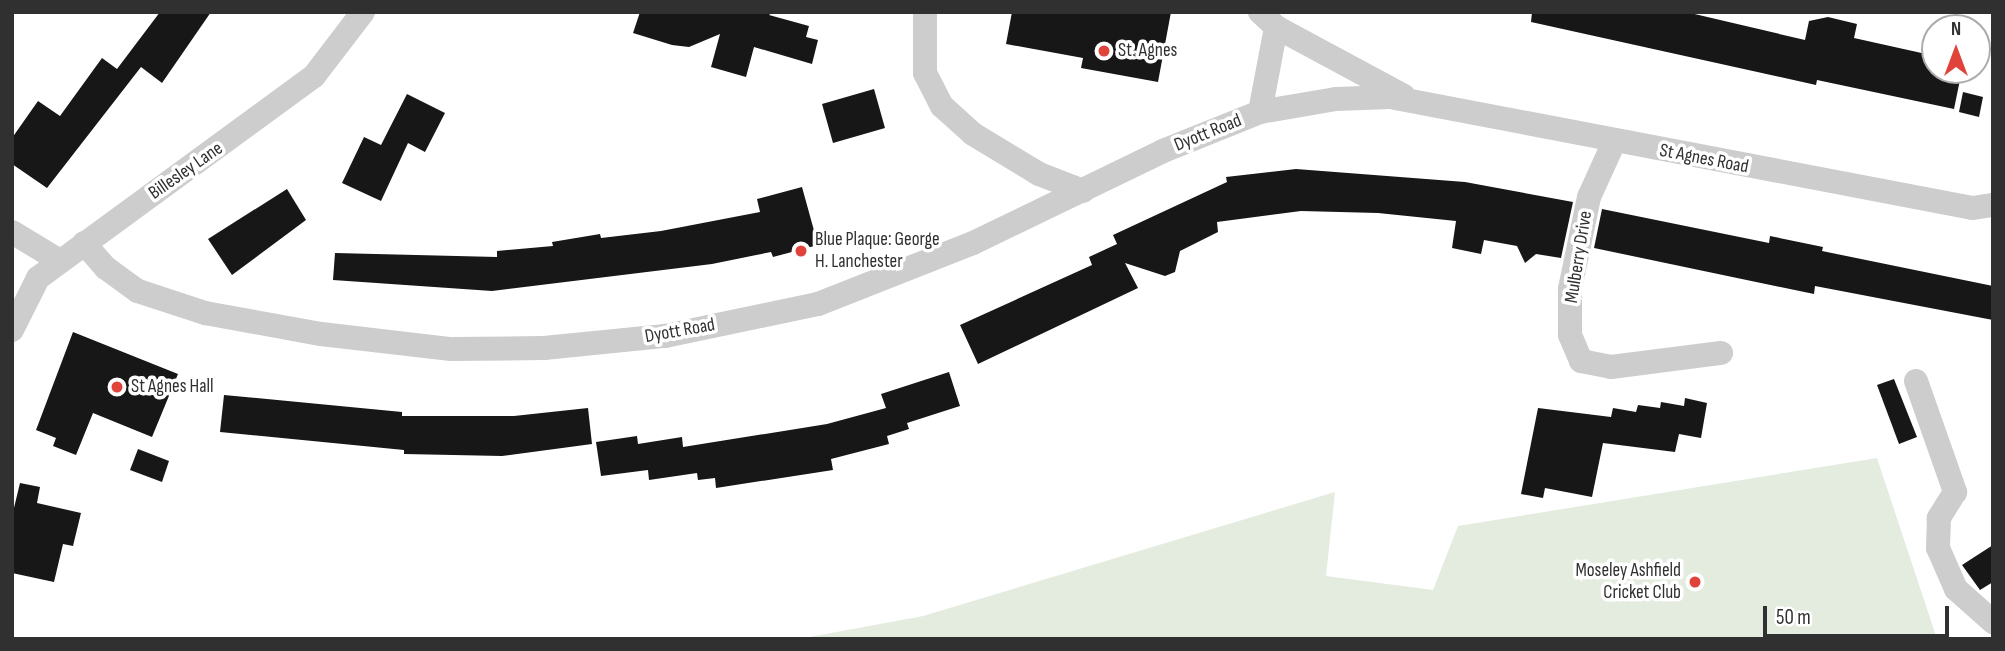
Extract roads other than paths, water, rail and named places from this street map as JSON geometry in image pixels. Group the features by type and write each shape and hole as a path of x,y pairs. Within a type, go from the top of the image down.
{"street":[{"name":"Billesley Lane","path":"12,330 38,278 314,76 363,12"},
{"path":"925,12 925,73 942,106 984,141 1039,174 1083,191"},
{"path":"1260,112 1268,19"},
{"name":"St Agnes Road","path":"1268,19 1416,102"},
{"name":"St Agnes Road","path":"1260,112 1336,99 1390,97 1614,142 1973,208 1993,205"},
{"name":"Dyott Road","path":"84,243 106,268 138,291 205,313 321,334 451,349 544,348 665,335 818,304 973,243 1163,151 1260,112"},
{"name":"Mulberry Drive","path":"1614,142 1589,197 1570,289 1570,335 1581,361 1611,367 1721,353"},
{"path":"12,232 60,261"},
{"path":"1916,381 1955,492 1939,518 1938,548 1956,589 1993,622"}],"place":[{"name":"St. Agnes","path":"1104,51"},
{"name":"Blue Plaque: George H. Lanchester","path":"801,251"},
{"name":"St Agnes Hall","path":"117,387"},
{"name":"Moseley Ashfield Cricket Club","path":"1695,582"}]}
